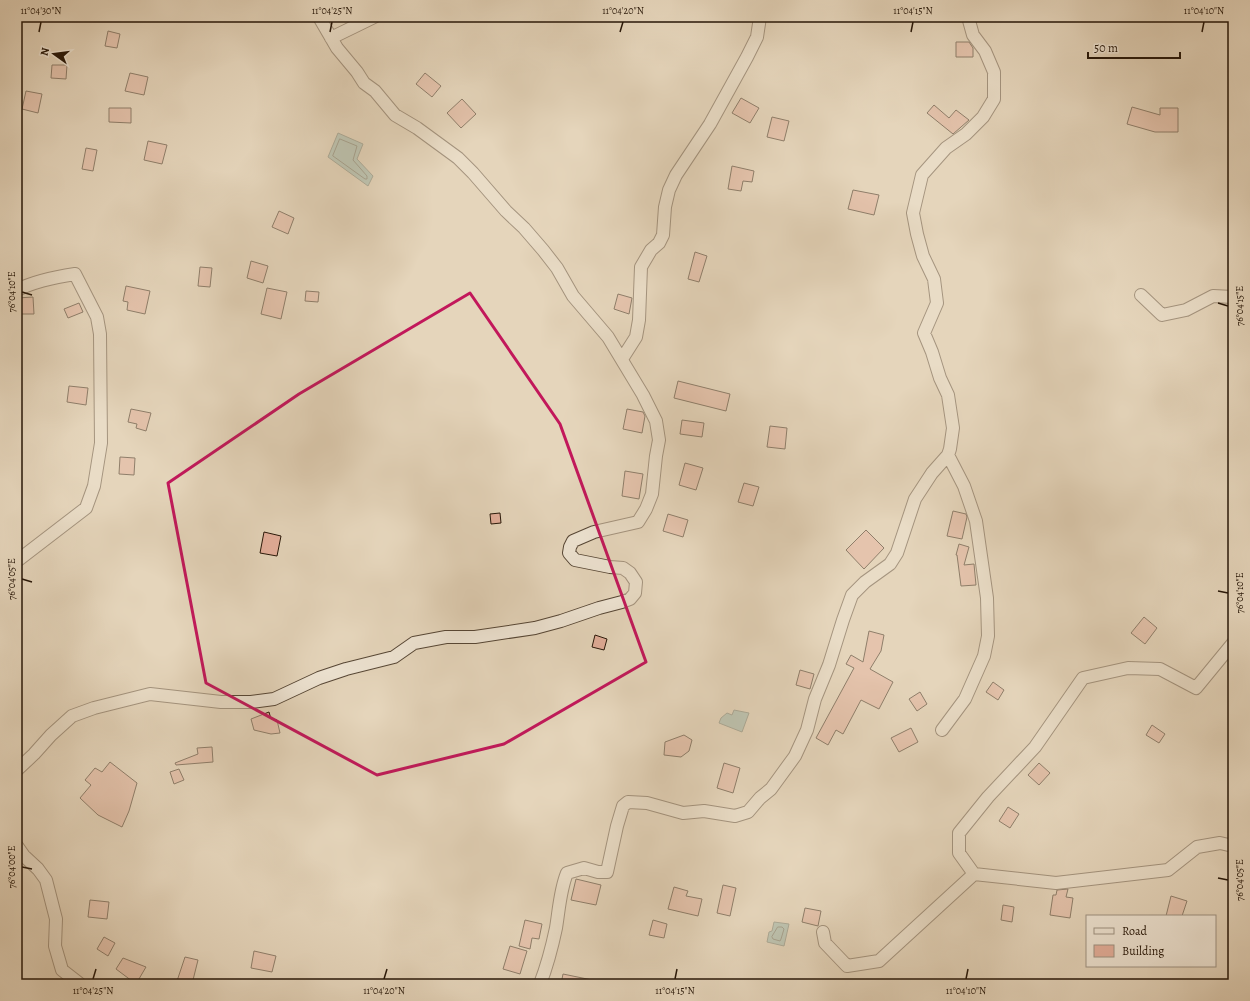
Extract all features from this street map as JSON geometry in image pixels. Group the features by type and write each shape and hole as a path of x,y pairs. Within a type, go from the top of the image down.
{"street":[{"path":"17,770 34,754 51,734 72,716 94,708 150,694 221,702 251,702 274,699 319,678 346,669 394,657 414,643 446,637 475,637 535,628 562,621 630,598 634,593 636,582 630,573 623,568 575,560 569,553 573,541 594,532 638,522 646,509 652,494 659,440 656,421 643,395 608,337 573,296 557,268 524,228 506,211 458,158 417,128 395,115 375,91 364,83 337,48 320,17"},
{"path":"331,38 374,17"},
{"path":"622,359 636,337 640,320 639,299 641,268 651,250 659,243 663,235 669,190 676,175 710,124 748,57 757,37 760,17"},
{"path":"540,984 547,965 556,930 564,881 567,873 584,868 598,872 607,872 617,826 624,806 628,802 647,803 683,813 704,811 735,816 748,812 760,798 772,789 795,756 807,730 815,699 829,665 852,595 865,582 890,564 897,553 915,499 932,473 948,455 953,428 948,395 940,378 932,352 924,334 937,304 934,279 923,256 913,213 922,175 946,148 966,134 983,117 994,99 994,72 985,51 973,35 968,17"},
{"path":"17,290 56,277 76,274 97,317 99,328 101,443 94,486 86,508 17,561"},
{"path":"1141,295 1162,315 1186,310 1213,296 1233,296"},
{"path":"942,730 965,699 984,656 988,636 987,598 976,521 964,486 948,455"},
{"path":"1233,643 1196,688 1160,668 1128,668 1083,678 1035,747 988,797 959,833 959,853 974,874 1056,884 1168,870 1197,847 1220,843 1233,846"},
{"path":"17,846 46,880 56,919 55,946 62,970 80,984"},
{"path":"823,932 825,943 847,966 879,960 974,874"}],"highlighted area":[{"path":"470,293 560,424 646,662 504,744 377,775 206,683 168,483 299,394"}],"water":[{"path":"338,133 363,144 357,159 373,176 368,186 328,157"},
{"path":"734,710 749,713 742,732 719,723 721,718 727,713 732,715"},
{"path":"774,922 789,924 784,946 767,942 769,932 772,931"}],"building":[{"path":"108,31 120,34 117,48 105,46"},
{"path":"956,42 969,42 973,48 973,57 956,57"},
{"path":"52,65 67,65 66,79 51,78"},
{"path":"130,73 148,77 144,95 125,91"},
{"path":"425,73 441,86 432,97 416,84"},
{"path":"26,91 42,94 38,113 22,109"},
{"path":"741,98 759,108 750,123 732,113"},
{"path":"462,99 476,114 461,128 447,113"},
{"path":"934,105 949,118 956,110 969,120 953,134 927,113"},
{"path":"1132,107 1160,115 1160,108 1178,108 1178,132 1155,132 1127,124"},
{"path":"109,108 131,108 131,123 109,122"},
{"path":"772,117 789,121 784,141 767,137"},
{"path":"148,141 167,145 162,164 144,160"},
{"path":"86,148 97,150 93,171 82,169"},
{"path":"732,166 754,171 752,182 743,181 741,191 728,189"},
{"path":"853,190 879,195 874,215 848,209"},
{"path":"279,211 294,218 288,234 272,227"},
{"path":"695,252 707,256 699,282 688,279"},
{"path":"251,261 268,266 263,283 247,278"},
{"path":"200,267 212,268 210,287 198,286"},
{"path":"126,286 150,291 145,314 127,310 128,302 123,301"},
{"path":"267,288 287,292 281,319 261,314"},
{"path":"306,291 319,292 318,302 305,301"},
{"path":"618,294 632,298 629,314 614,309"},
{"path":"33,297 34,314 17,314 17,298"},
{"path":"79,303 83,312 68,318 64,309"},
{"path":"678,381 730,394 726,411 674,398"},
{"path":"69,386 88,388 86,405 67,402"},
{"path":"131,409 151,413 146,431 136,428 137,424 128,422"},
{"path":"627,409 643,412 645,416 642,433 623,429"},
{"path":"682,420 704,423 702,437 680,434"},
{"path":"770,426 787,428 785,449 767,447"},
{"path":"120,457 135,458 134,475 119,474"},
{"path":"685,463 703,468 696,490 679,485"},
{"path":"625,471 643,474 639,499 622,496"},
{"path":"744,483 759,487 753,506 738,502"},
{"path":"953,511 966,514 967,517 962,539 947,536"},
{"path":"500,513 501,523 491,524 490,514"},
{"path":"668,514 688,520 683,537 663,531"},
{"path":"866,530 884,548 864,569 846,550"},
{"path":"264,532 281,536 277,556 260,553"},
{"path":"959,544 969,547 964,565 974,564 976,585 961,586 956,555"},
{"path":"1144,617 1157,628 1145,644 1131,633"},
{"path":"869,631 884,635 881,651 870,669 893,682 879,709 861,700 843,734 836,730 828,745 816,738 854,668 846,664 851,655 863,662"},
{"path":"595,635 607,639 604,650 592,647"},
{"path":"800,670 814,674 810,689 796,685"},
{"path":"993,682 1004,690 998,700 986,692"},
{"path":"920,692 927,704 917,711 909,699"},
{"path":"269,712 271,719 277,720 280,733 271,734 254,730 251,719"},
{"path":"1152,725 1165,734 1159,743 1146,735"},
{"path":"911,728 918,742 899,752 891,738"},
{"path":"684,735 692,740 689,751 681,757 664,755 665,742"},
{"path":"212,747 213,762 176,765 175,763 198,754 197,748"},
{"path":"110,762 137,783 129,811 122,827 98,815 80,798 91,785 85,780 95,768 102,772"},
{"path":"724,763 740,768 733,793 717,788"},
{"path":"1039,763 1050,773 1039,785 1028,775"},
{"path":"179,769 184,780 174,784 170,772"},
{"path":"1008,807 1019,814 1010,828 999,821"},
{"path":"576,879 601,885 596,905 571,900"},
{"path":"723,885 736,888 730,916 717,913"},
{"path":"674,887 688,891 686,896 702,899 698,916 668,909"},
{"path":"1068,889 1066,897 1073,898 1070,918 1050,915 1053,895 1056,895 1057,890"},
{"path":"1171,896 1187,901 1182,915 1166,915"},
{"path":"90,900 109,902 107,919 88,917"},
{"path":"1003,905 1014,907 1012,922 1001,920"},
{"path":"805,908 821,911 818,926 802,922"},
{"path":"525,920 542,924 539,939 532,938 530,949 519,946"},
{"path":"653,920 667,924 664,938 649,935"},
{"path":"104,937 115,943 108,956 97,949"},
{"path":"510,946 527,951 520,974 503,969"},
{"path":"254,951 276,956 272,972 251,968"},
{"path":"185,957 198,960 192,984 185,984 177,981"},
{"path":"123,958 146,967 136,984 116,969"},
{"path":"563,974 592,980 592,984 561,984"}]}
